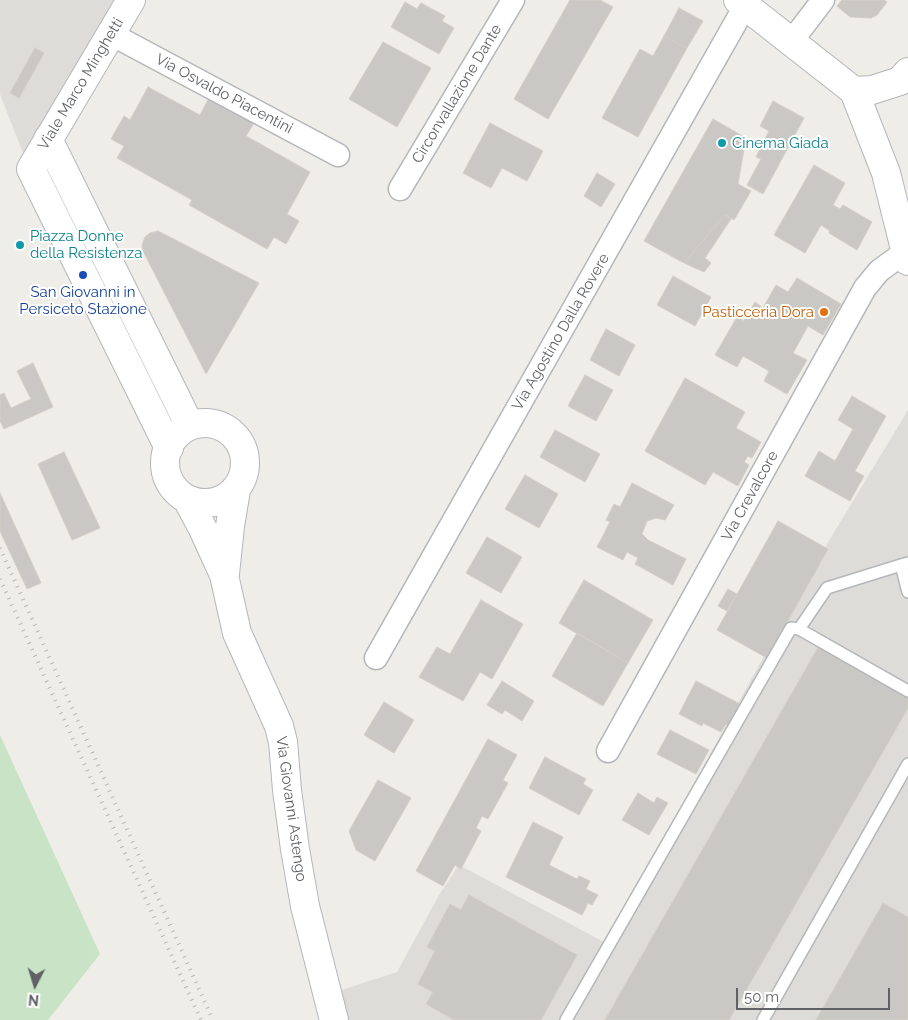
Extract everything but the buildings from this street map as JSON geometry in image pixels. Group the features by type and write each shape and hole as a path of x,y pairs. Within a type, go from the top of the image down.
{"street":[{"name":"Viale Marco Minghetti","path":"131,0 31,169 169,448"},
{"name":"Circonvallazione Dante","path":"400,189 513,0"},
{"path":"791,42 823,0"},
{"path":"742,3 791,42 863,91 900,81 908,72"},
{"name":"Via Agostino Dalla Rovere","path":"376,658 742,3"},
{"name":"Via Osvaldo Piacentini","path":"111,34 338,155"},
{"name":"Via Crevalcore","path":"608,751 865,288 879,272 907,257 863,91"},
{"path":"48,139 190,426 172,440 169,448"},
{"name":"Via Giovanni Astengo","path":"190,426 198,423 212,423 231,432 242,445 246,460 245,474 236,490 224,576"},
{"name":"Via Giovanni Astengo","path":"169,448 165,459 166,472 172,486 187,499 224,576 237,633 279,726 283,742 287,790 305,906 334,1020"},
{"path":"187,499 192,502 208,504 223,500 236,490"}],"lane":[{"path":"799,628 827,588 904,564 908,592"},
{"path":"566,1020 791,628 799,628 908,691"},
{"path":"763,1020 908,764"}],"shaded area":[{"path":"0,0 128,0 30,171 0,94"},
{"path":"908,410 908,1020 323,1020 317,998 397,972 439,895 459,865 606,943 812,569"}],"green space":[{"path":"0,735 100,954 48,1020 0,1020"}],"railway":[{"path":"0,548 213,1020"},
{"path":"0,579 201,1020"}],"place":[{"name":"Cinema Giada","path":"722,143"},
{"name":"Piazza Donne della Resistenza","path":"20,245"},
{"name":"San Giovanni in Persiceto Stazione","path":"83,275"},
{"name":"Pasticceria Dora","path":"824,312"}]}
